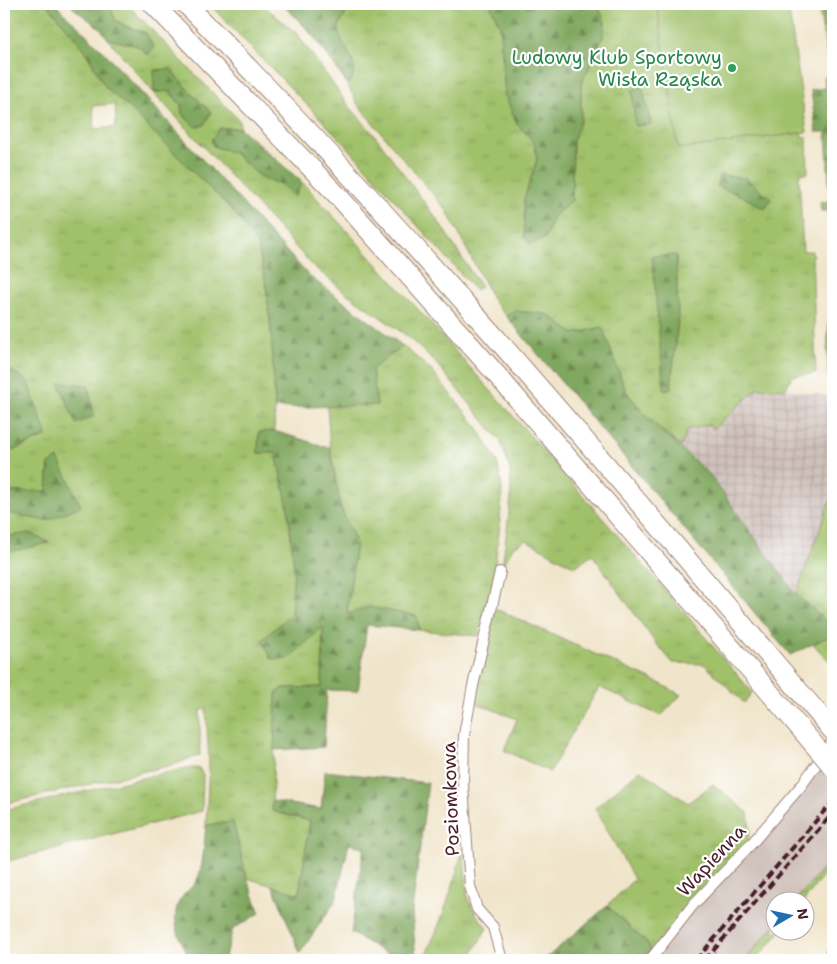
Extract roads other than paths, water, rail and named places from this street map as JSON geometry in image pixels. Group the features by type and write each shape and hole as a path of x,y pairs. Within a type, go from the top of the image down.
{"highway":[{"path":"153,4 340,198 509,389 833,767"},
{"path":"186,4 354,179 485,325 833,731"}],"street":[{"name":"Poziomkowa","path":"500,572 472,686 464,736 463,785 470,886 477,909 493,927 502,960"},
{"name":"Wapienna","path":"650,960 693,905 753,842 801,786 833,741"},
{"path":"829,960 833,942"}],"railway":[{"path":"696,960 833,801"},
{"path":"705,960 833,813"}],"place":[{"name":"Ludowy Klub Sportowy Wisła Rząska","path":"732,68"}]}
